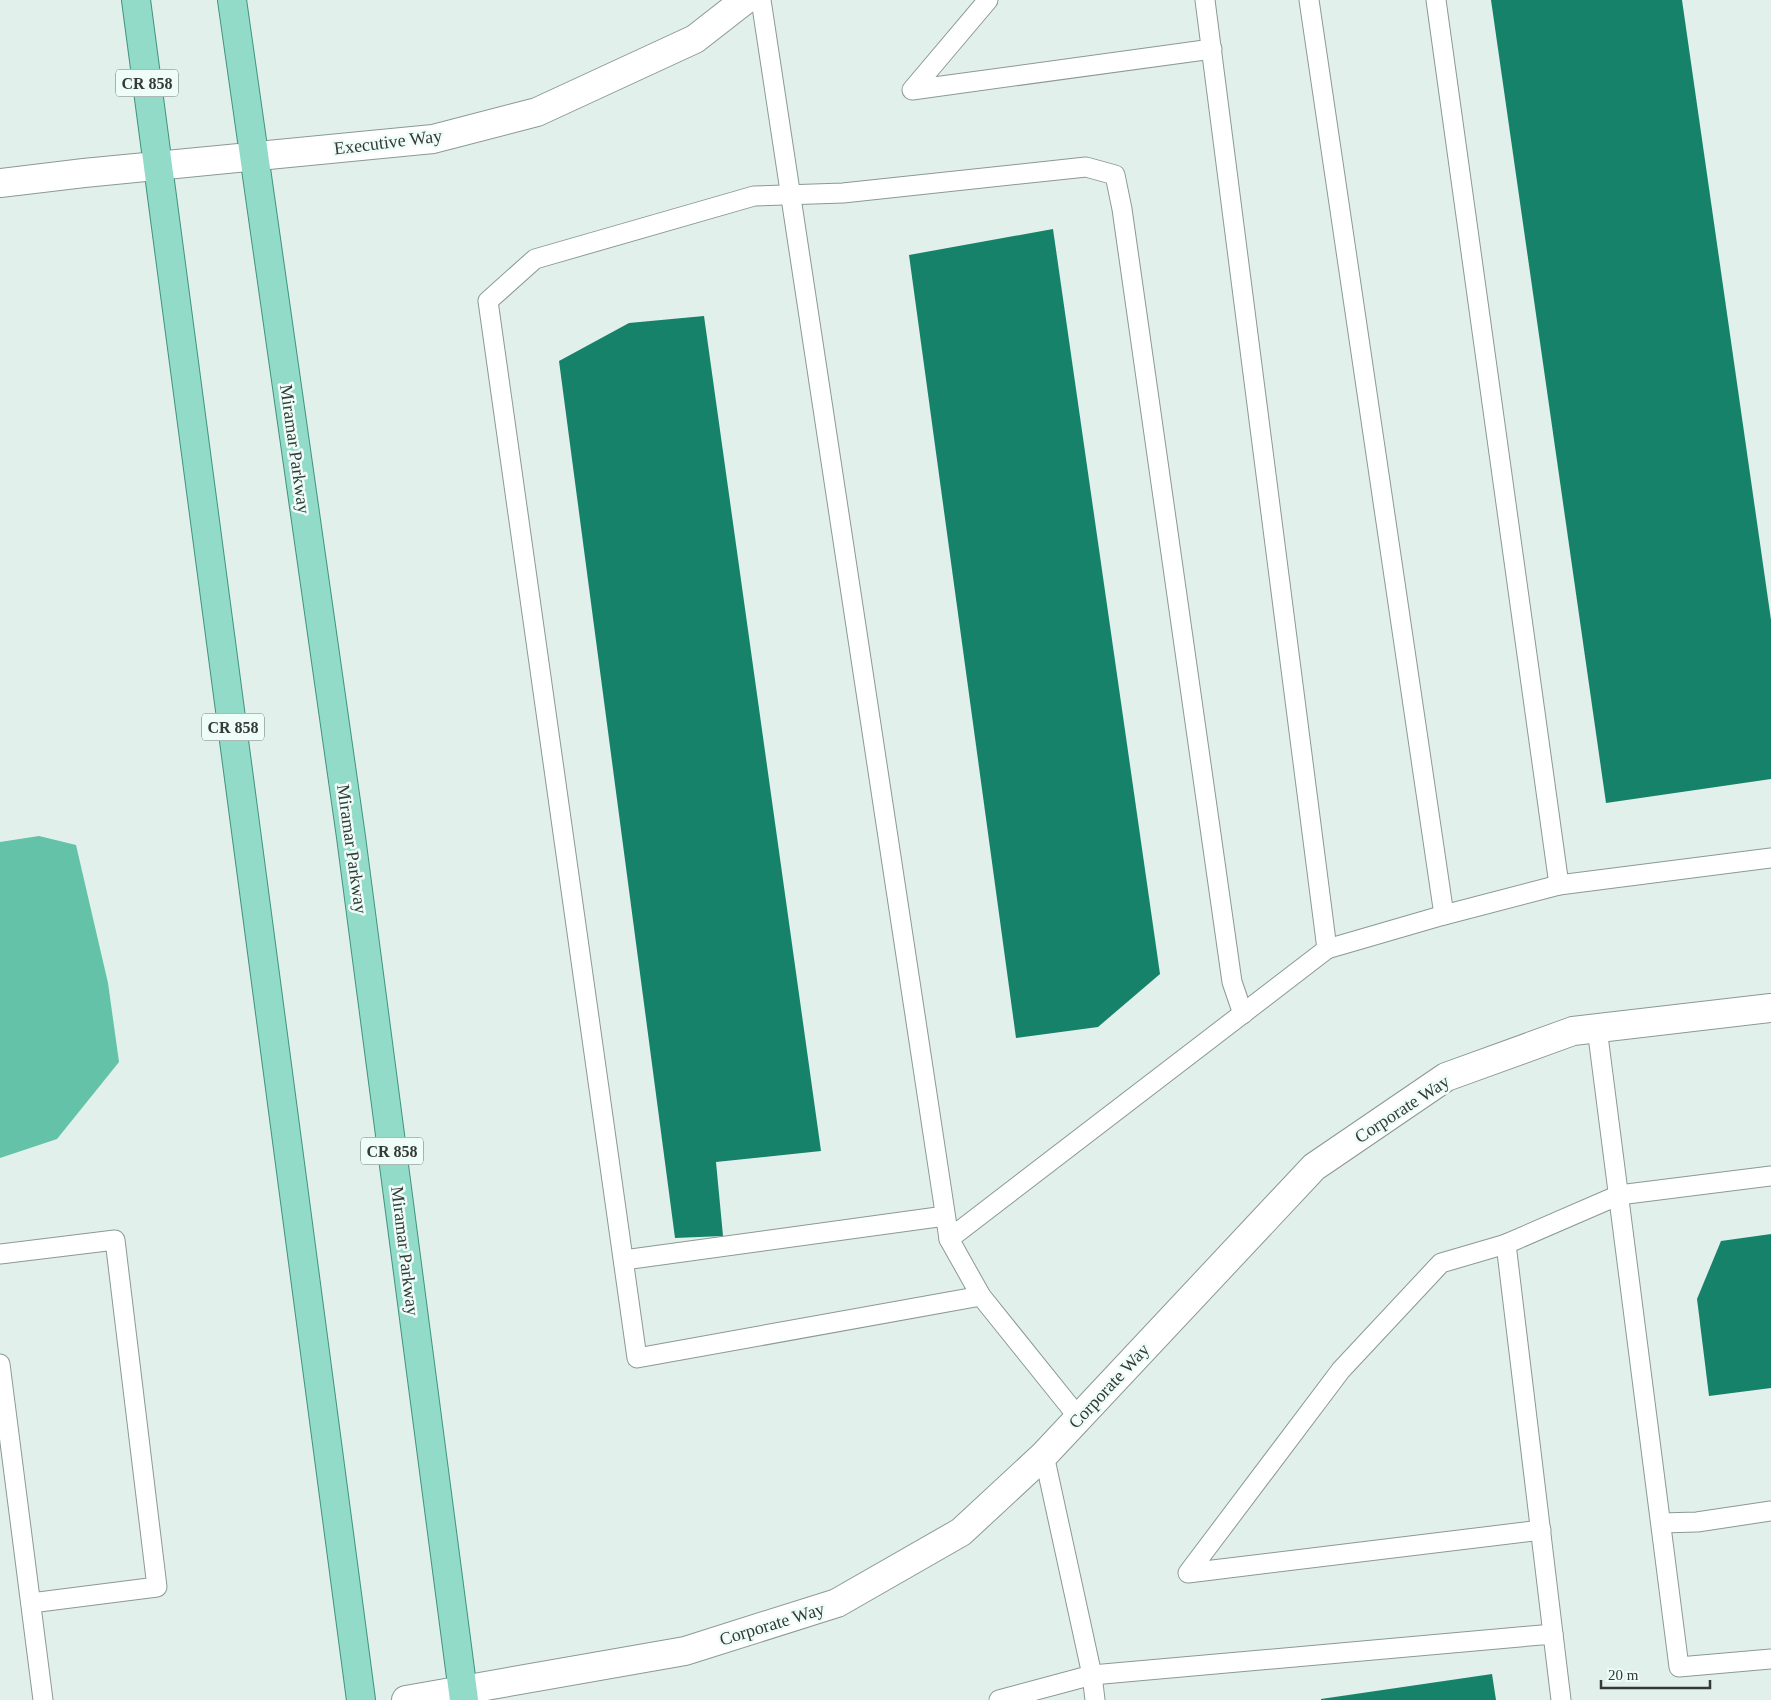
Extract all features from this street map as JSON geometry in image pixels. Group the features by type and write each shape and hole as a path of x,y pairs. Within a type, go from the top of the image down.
{"main road":[{"name":"CR 858","path":"136,0 362,1700"},
{"name":"Miramar Parkway","path":"232,0 351,837 464,1695"}],"street":[{"name":"Executive Way","path":"0,184 46,177 433,139 538,112 695,39 744,0"},
{"name":"Corporate Way","path":"406,1700 464,1695 685,1651 837,1603 961,1532 1044,1455 1314,1167 1446,1077 1574,1031 1771,1008"}],"lane":[{"path":"761,0 949,1240 981,1296 1079,1418"},
{"path":"988,0 912,90 1212,49"},
{"path":"1205,0 1327,949"},
{"path":"1309,0 1444,915"},
{"path":"1436,0 1559,885"},
{"path":"981,1296 637,1358 488,301 535,259 754,196 843,193 1086,167 1115,175 1122,209 1232,982 1243,1014"},
{"path":"949,1240 1327,949 1444,915 1559,885 1771,858"},
{"path":"1597,1028 1679,1667 1771,1659"},
{"path":"1541,1530 1188,1573 1341,1370 1442,1263 1506,1244 1619,1195 1771,1176"},
{"path":"624,1260 945,1216"},
{"path":"0,1254 115,1240 157,1587 31,1603"},
{"path":"1506,1244 1561,1700"},
{"path":"0,1364 43,1700"},
{"path":"1044,1455 1092,1675 1095,1700"},
{"path":"1661,1523 1697,1522 1771,1511"},
{"path":"999,1700 1092,1675 1553,1634"}],"shaded area":[{"path":"39,836 76,845 108,983 119,1062 57,1139 0,1158 0,842"}],"building":[{"path":"1491,0 1682,0 1771,620 1771,779 1606,803"},
{"path":"1053,229 1160,974 1098,1027 1016,1038 909,255"},
{"path":"704,316 821,1151 716,1162 723,1236 675,1238 559,361 629,323"},
{"path":"1771,1234 1771,1388 1709,1396 1697,1299 1721,1241"},
{"path":"1492,1674 1496,1700 1321,1700 1321,1699"}]}
